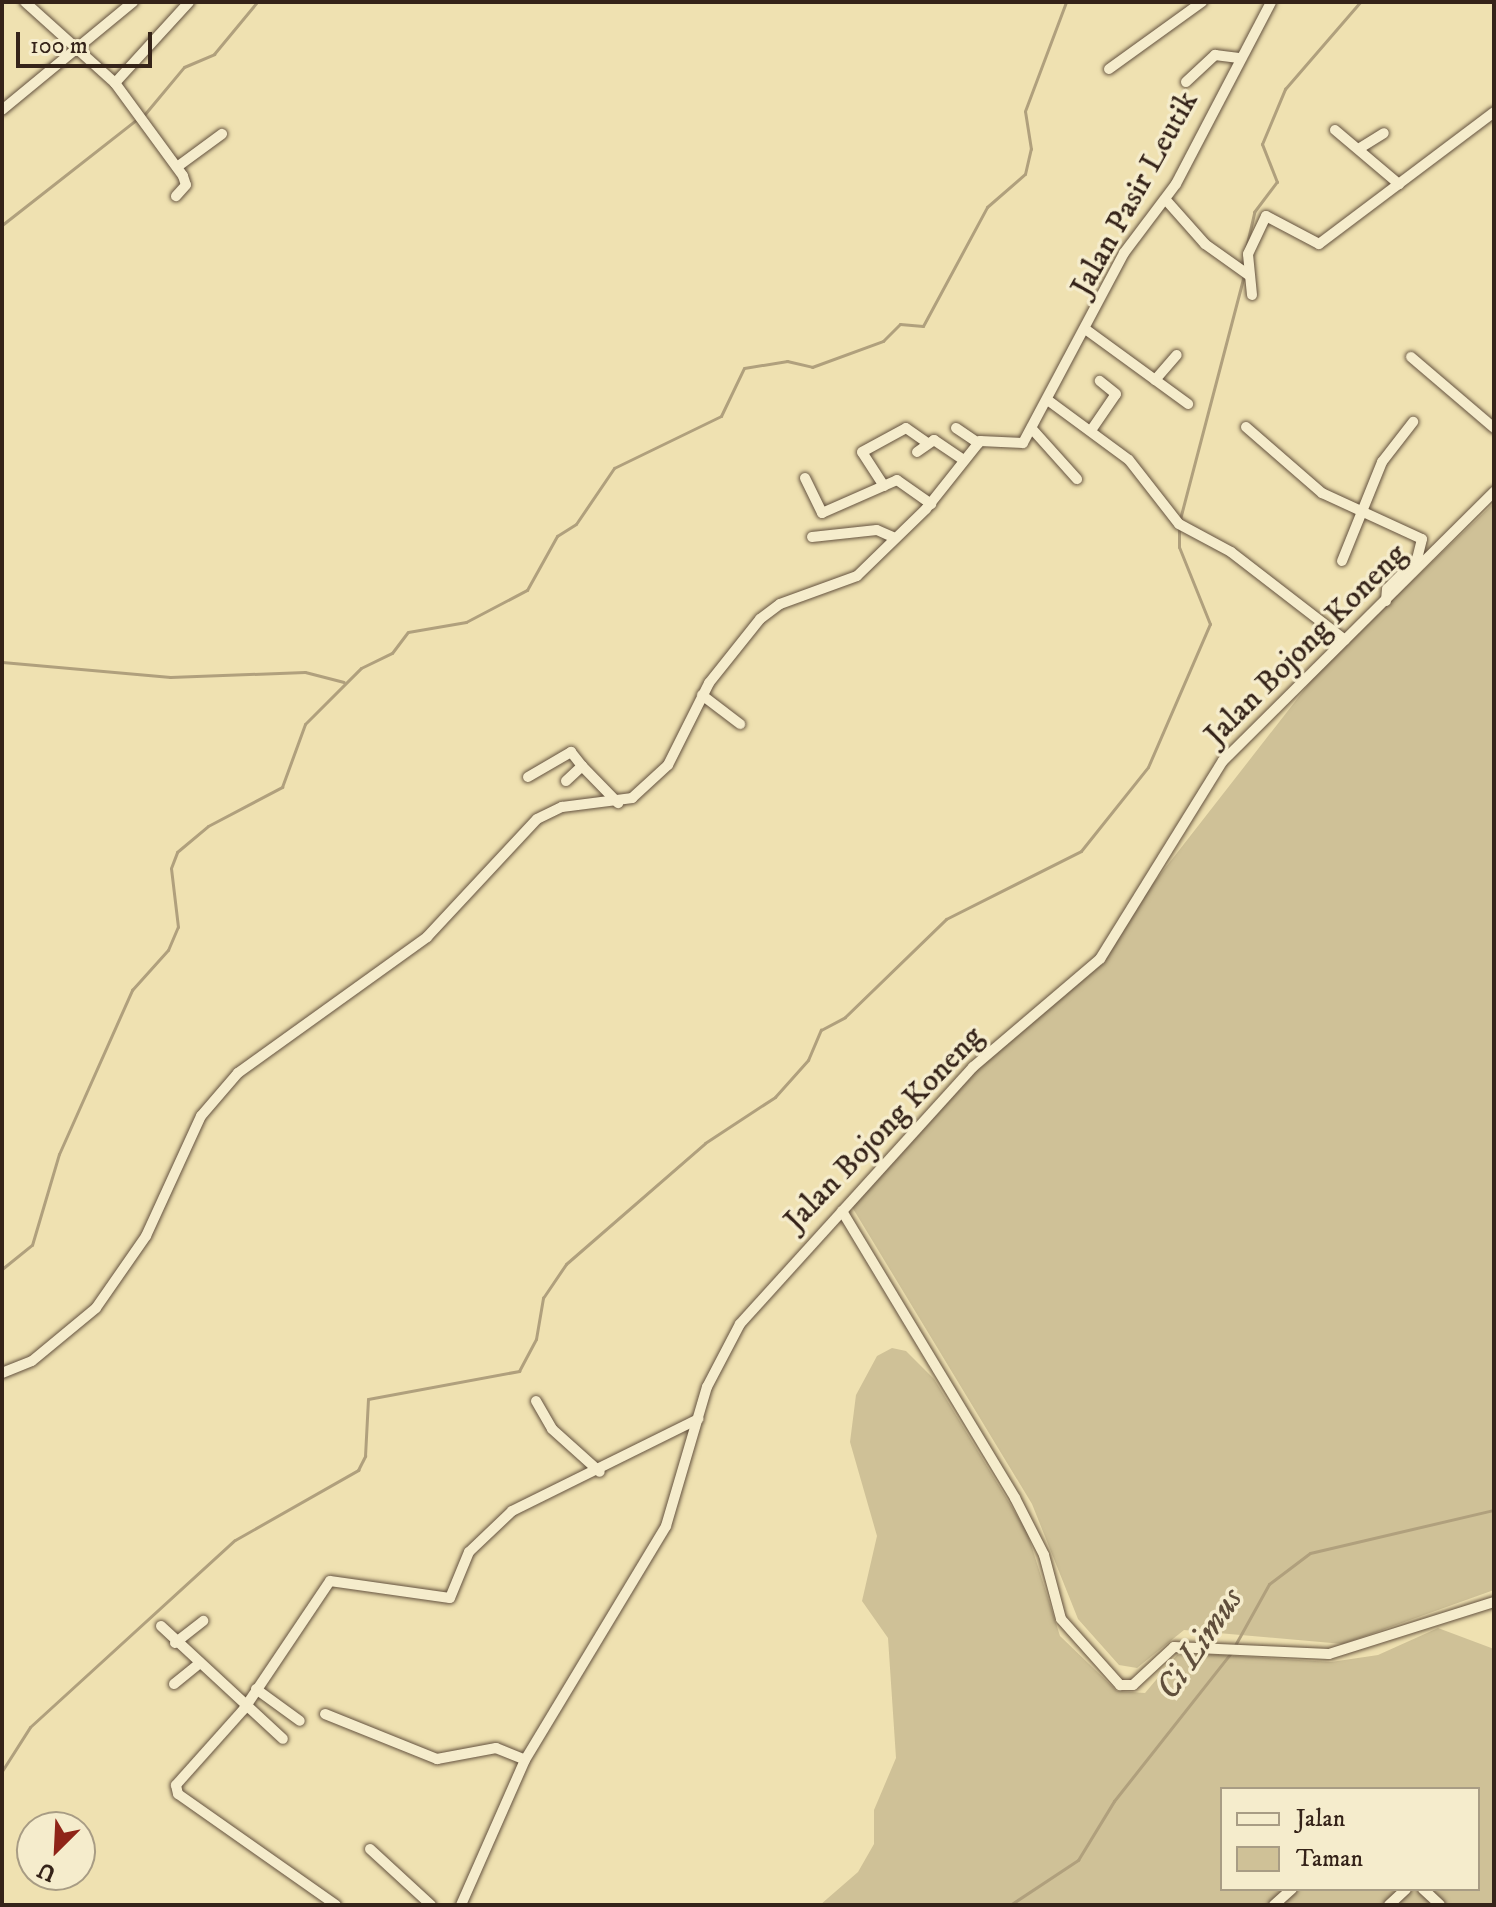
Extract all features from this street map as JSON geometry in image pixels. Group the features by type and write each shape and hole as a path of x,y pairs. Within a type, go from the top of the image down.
{"street":[{"path":"25,2 78,46 115,83 177,167 186,185 176,196"},
{"path":"2,110 133,2"},
{"path":"115,83 189,2"},
{"path":"1109,69 1202,2"},
{"name":"Jalan Pasir Leutik","path":"978,443 1015,448 1033,430 1088,331 1124,253 1166,200 1271,2"},
{"path":"1186,82 1215,55 1241,58"},
{"path":"1252,295 1252,239 1266,216 1319,244 1494,112"},
{"path":"1335,130 1399,184"},
{"path":"1360,148 1384,133"},
{"path":"177,167 222,134"},
{"path":"1166,200 1238,271 1250,276"},
{"path":"1088,331 1188,404"},
{"path":"1155,380 1177,355"},
{"path":"1411,357 1494,428"},
{"path":"1092,429 1116,394 1100,381"},
{"path":"1049,401 1092,429 1160,491 1179,524 1231,552 1345,640"},
{"path":"1342,561 1360,510 1382,462 1413,422"},
{"path":"1246,427 1322,493 1422,539 1417,559 1387,589 1386,601"},
{"path":"884,486 862,452 906,428 926,442 964,460"},
{"path":"2,1373 32,1361 96,1308 146,1236 201,1116 238,1073 427,937 537,819 562,807 618,803 668,765 702,695 760,619 787,601 844,585 931,504 978,443 956,428"},
{"path":"1033,430 1077,479"},
{"path":"917,452 926,442"},
{"path":"805,478 823,513 884,486 903,481 931,504"},
{"name":"Jalan Bojong Koneng","path":"461,1905 525,1760 666,1526 715,1364 740,1324 973,1067 1100,959 1223,761 1494,492"},
{"path":"812,537 877,530 895,538"},
{"path":"702,695 740,724"},
{"path":"528,777 571,752 618,803"},
{"path":"566,781 582,766"},
{"path":"842,1211 1015,1498 1044,1555 1061,1619 1120,1685 1133,1685 1174,1647 1329,1654 1494,1602"},
{"path":"536,1401 552,1429 600,1472"},
{"path":"336,1905 175,1791 244,1709 333,1579 450,1598 469,1552 494,1526 530,1499 600,1472 638,1444 698,1419"},
{"path":"175,1643 203,1621"},
{"path":"161,1626 244,1709 283,1739"},
{"path":"174,1684 199,1664"},
{"path":"256,1689 300,1721"},
{"path":"325,1714 437,1759 496,1748 525,1760"},
{"path":"370,1849 431,1905"},
{"path":"1274,1905 1290,1891"},
{"path":"1389,1905 1404,1891"},
{"path":"1425,1891 1440,1905"}],"green space":[{"path":"1494,503 1494,1590 1343,1644 1184,1630 1137,1668 1119,1665 1078,1619 1032,1504 849,1202 957,1084 1067,994 1322,667"},
{"path":"892,1348 906,1351 934,1379 1027,1532 1060,1636 1117,1691 1145,1693 1177,1655 1189,1653 1331,1662 1378,1655 1438,1628 1494,1649 1494,1905 820,1905 858,1872 874,1844 874,1810 896,1758 888,1638 862,1601 877,1536 850,1442 856,1395 877,1356"}],"waterway":[{"path":"144,115 184,67 214,54 257,2"},
{"path":"2,1269 32,1245 59,1154 132,990 168,950 178,927 171,868 177,852 208,826 282,787 305,724 361,668 392,653 408,632 466,622 527,590 557,536 576,524 614,468 721,416 744,368 787,361 812,367 883,341 900,324 923,326 987,207 1025,174 1031,149 1025,111 1066,2"},
{"path":"1246,248 1254,212 1277,182 1262,144 1285,89 1360,2"},
{"path":"2,225 137,119"},
{"path":"1180,519 1244,275"},
{"path":"2,1771 30,1727 235,1540 358,1470 365,1456 368,1399 519,1371 536,1339 543,1298 566,1264 705,1143 775,1097 808,1060 821,1030 845,1017 946,919 1081,851 1148,767 1210,624 1179,547 1179,526"},
{"path":"2,662 170,677 305,672 344,682"},
{"name":"Ci Limus","path":"1234,1647 1269,1584 1310,1553 1494,1510"},
{"name":"Ci Limus","path":"1010,1905 1078,1860 1114,1801 1231,1653"}]}
